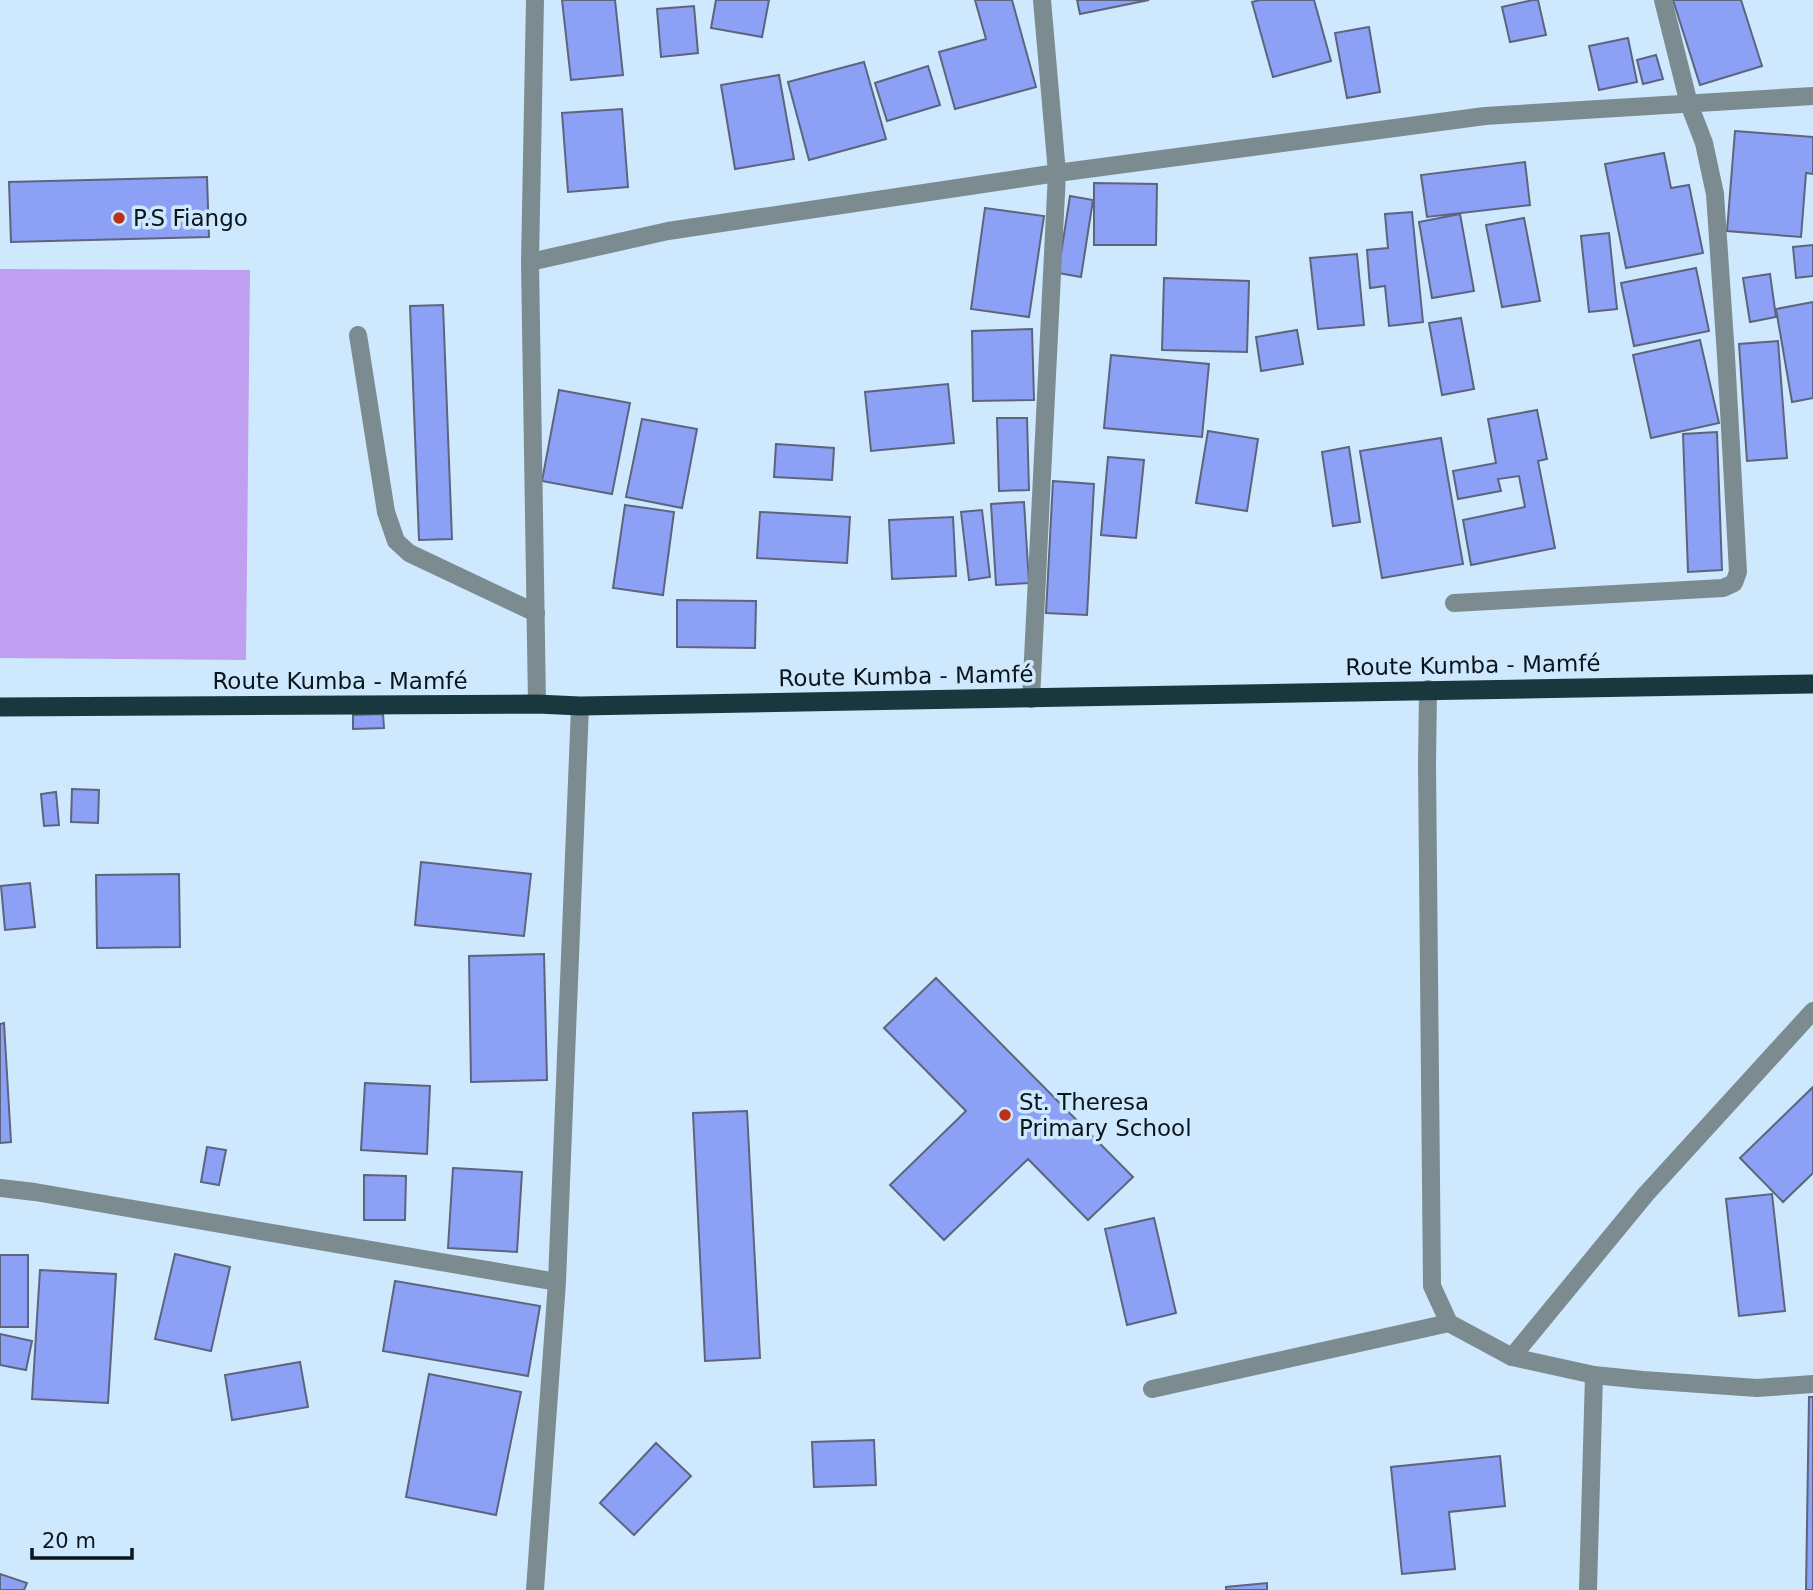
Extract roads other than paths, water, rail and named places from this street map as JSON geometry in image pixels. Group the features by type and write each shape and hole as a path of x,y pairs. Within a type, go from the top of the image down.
{"highway":[{"name":"Route Kumba - Mamfé","path":"0,706 580,706 1813,684"}],"street":[{"path":"535,0 530,262 537,704"},
{"path":"1031,699 1057,173 1042,0"},
{"path":"1454,603 1723,588 1734,583 1738,572 1715,194 1704,143 1689,104 1662,0"},
{"path":"530,262 668,232 1057,173 1486,116 1813,96"},
{"path":"358,335 386,512 396,541 409,553 536,613"},
{"path":"1428,689 1432,1286 1449,1323 1512,1357 1594,1375 1756,1388 1813,1384"},
{"path":"535,1590 557,1282 580,706"},
{"path":"1512,1357 1646,1194 1813,1011"},
{"path":"0,1188 557,1282"},
{"path":"1152,1389 1449,1323"},
{"path":"1588,1590 1594,1375"}],"place":[{"name":"P.S Fiango","path":"119,218"},
{"name":"St. Theresa Primary School","path":"1005,1115"}]}
